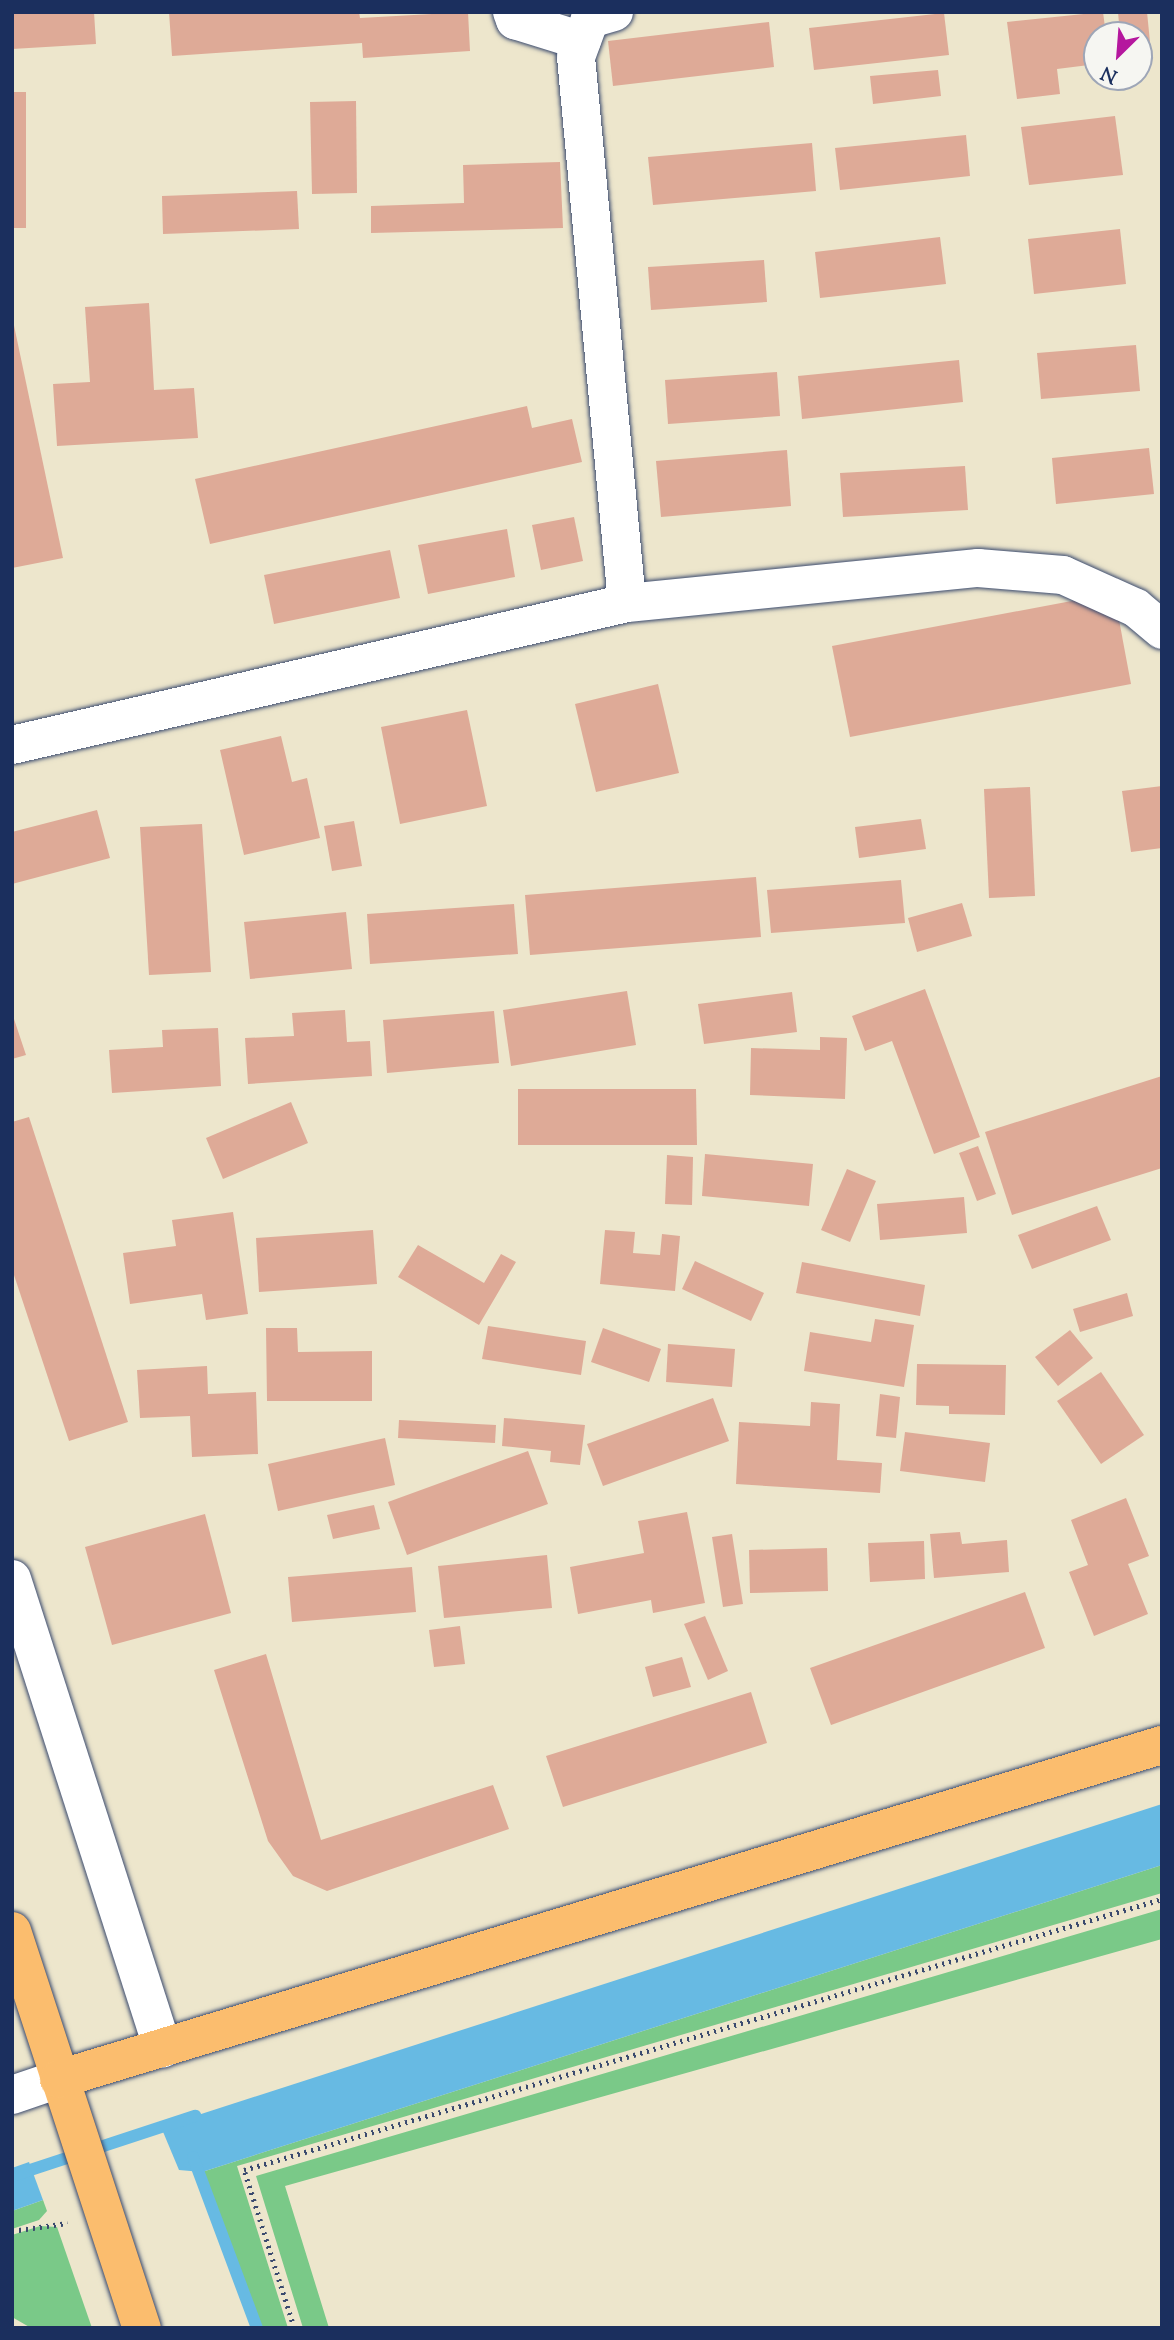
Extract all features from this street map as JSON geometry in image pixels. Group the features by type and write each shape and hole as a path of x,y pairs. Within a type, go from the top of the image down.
{"main road":[{"path":"65,2097 163,2048 1162,1745"},
{"path":"12,1931 142,2328"}],"street":[{"path":"512,12 516,20 582,41"},
{"path":"614,12 590,19 576,57 627,603"},
{"path":"12,745 627,603 978,568 1063,575 1136,608 1162,630"},
{"path":"12,1579 163,2048"},
{"path":"12,2095 65,2097"}],"path":[{"path":"294,2328 244,2171 1162,1899"},
{"path":"12,2231 39,2223 107,2222"}],"green space":[{"path":"1162,1865 1162,1893 237,2166 288,2328 262,2328 202,2172"},
{"path":"1162,1909 1162,1939 285,2186 329,2328 303,2328 256,2176"},
{"path":"43,2200 47,2211 39,2220 12,2229 12,2211"},
{"path":"40,2226 57,2227 92,2328 31,2328 12,2317 12,2235"}],"water":[{"path":"1162,1804 1162,1865 202,2172 179,2170 161,2127"},
{"path":"29,2162 43,2200 12,2211 12,2168"}],"building":[{"path":"12,12 94,12 96,44 12,49"},
{"path":"169,12 359,12 360,18 468,12 470,51 363,58 362,43 172,56"},
{"path":"1103,12 1104,21 1083,21 1083,66 1057,69 1060,94 1017,99 1007,22"},
{"path":"1118,12 1147,12 1148,21 1119,21"},
{"path":"944,13 949,55 814,70 809,28"},
{"path":"769,22 774,67 613,86 608,41"},
{"path":"938,70 941,96 873,104 870,76"},
{"path":"12,92 26,92 26,228 12,228"},
{"path":"356,101 357,193 312,194 310,102"},
{"path":"1115,116 1123,175 1029,185 1021,127"},
{"path":"966,135 970,176 840,190 835,148"},
{"path":"812,143 816,191 653,205 648,157"},
{"path":"560,162 563,228 371,233 371,206 464,203 463,165"},
{"path":"297,191 299,229 163,234 162,196"},
{"path":"1120,229 1126,284 1034,294 1028,239"},
{"path":"940,237 946,284 820,298 815,252"},
{"path":"764,260 767,302 651,310 648,267"},
{"path":"149,303 154,390 194,388 198,438 57,446 53,384 90,382 85,307"},
{"path":"12,316 63,558 12,568"},
{"path":"1136,345 1140,391 1041,399 1037,353"},
{"path":"959,360 963,402 802,419 798,376"},
{"path":"777,372 780,416 668,424 665,380"},
{"path":"527,406 532,428 572,419 582,462 210,544 195,479"},
{"path":"1149,448 1154,494 1056,504 1052,458"},
{"path":"787,450 791,506 661,517 656,461"},
{"path":"965,466 968,510 843,517 840,473"},
{"path":"574,517 583,561 541,570 532,525"},
{"path":"507,529 515,577 428,594 418,545"},
{"path":"390,550 400,598 274,624 264,575"},
{"path":"1114,593 1131,684 850,737 832,646"},
{"path":"658,684 679,773 596,792 575,704"},
{"path":"467,710 487,806 400,824 381,727"},
{"path":"281,736 292,782 307,778 320,838 244,855 220,750"},
{"path":"1162,786 1162,848 1131,852 1122,791"},
{"path":"1030,787 1035,896 989,898 984,789"},
{"path":"97,810 110,858 12,884 12,832"},
{"path":"921,819 926,849 859,858 855,827"},
{"path":"354,821 362,866 332,871 324,826"},
{"path":"202,824 211,972 149,975 140,827"},
{"path":"756,877 761,937 530,955 525,895"},
{"path":"901,880 905,923 771,933 767,890"},
{"path":"962,903 972,936 917,952 908,918"},
{"path":"514,904 518,954 370,964 367,914"},
{"path":"346,912 352,969 250,979 244,922"},
{"path":"925,989 980,1137 934,1154 892,1041 865,1051 852,1016"},
{"path":"627,991 636,1045 511,1066 503,1010"},
{"path":"792,992 797,1032 704,1044 698,1004"},
{"path":"345,1010 347,1042 370,1041 372,1076 248,1084 245,1038 294,1036 292,1013"},
{"path":"494,1011 499,1063 387,1073 383,1020"},
{"path":"12,1013 26,1055 12,1059"},
{"path":"218,1028 221,1086 112,1093 109,1050 163,1047 162,1030"},
{"path":"820,1037 847,1038 845,1099 750,1095 751,1048 820,1050"},
{"path":"1162,1076 1162,1168 1012,1215 985,1132"},
{"path":"518,1089 696,1089 697,1145 518,1145"},
{"path":"291,1102 308,1143 223,1179 206,1138"},
{"path":"29,1117 128,1422 69,1441 12,1269 12,1122"},
{"path":"978,1146 996,1194 977,1201 959,1153"},
{"path":"705,1154 813,1164 809,1206 702,1196"},
{"path":"667,1155 693,1157 692,1205 665,1204"},
{"path":"847,1169 876,1181 850,1242 821,1230"},
{"path":"964,1197 967,1233 880,1240 877,1204"},
{"path":"1097,1206 1111,1240 1032,1269 1018,1235"},
{"path":"233,1212 248,1314 206,1320 202,1294 130,1304 123,1253 176,1246 172,1220"},
{"path":"373,1230 377,1284 259,1292 256,1238"},
{"path":"605,1230 635,1232 633,1253 660,1255 662,1234 680,1236 675,1291 600,1284"},
{"path":"418,1245 484,1283 501,1254 516,1262 479,1325 398,1277"},
{"path":"695,1261 764,1293 751,1321 682,1289"},
{"path":"802,1262 925,1285 920,1316 796,1293"},
{"path":"1127,1293 1133,1316 1080,1332 1073,1309"},
{"path":"875,1319 914,1325 904,1387 804,1371 810,1332 871,1342"},
{"path":"488,1326 586,1341 581,1375 482,1359"},
{"path":"266,1328 297,1328 298,1352 372,1351 372,1401 267,1401"},
{"path":"603,1328 661,1349 649,1382 591,1362"},
{"path":"1070,1330 1093,1358 1058,1386 1035,1357"},
{"path":"668,1344 735,1349 732,1387 666,1382"},
{"path":"917,1364 1006,1365 1005,1415 949,1414 949,1406 916,1405"},
{"path":"207,1366 208,1394 256,1392 258,1454 192,1457 190,1416 140,1418 137,1370"},
{"path":"1101,1372 1144,1435 1101,1464 1057,1401"},
{"path":"880,1394 900,1397 896,1438 876,1436"},
{"path":"713,1398 729,1441 603,1486 587,1444"},
{"path":"811,1402 840,1404 837,1460 882,1463 880,1493 736,1484 739,1422 810,1426"},
{"path":"504,1418 585,1425 580,1465 550,1462 551,1451 502,1446"},
{"path":"399,1420 496,1425 495,1443 398,1438"},
{"path":"905,1432 990,1443 985,1482 900,1471"},
{"path":"385,1438 395,1485 278,1511 268,1464"},
{"path":"528,1451 548,1504 407,1555 388,1502"},
{"path":"1126,1498 1149,1556 1128,1564 1148,1614 1094,1636 1069,1572 1088,1565 1071,1520"},
{"path":"374,1505 380,1529 333,1539 327,1515"},
{"path":"687,1512 705,1603 653,1613 651,1600 578,1614 570,1567 644,1553 638,1521"},
{"path":"205,1514 231,1613 112,1645 85,1547"},
{"path":"960,1532 962,1544 1007,1540 1009,1572 934,1578 930,1534"},
{"path":"732,1534 743,1604 723,1607 712,1537"},
{"path":"924,1541 925,1579 870,1582 868,1543"},
{"path":"827,1548 828,1591 750,1593 749,1550"},
{"path":"547,1555 552,1608 444,1618 438,1566"},
{"path":"412,1567 416,1612 292,1622 288,1577"},
{"path":"1025,1592 1045,1648 831,1725 810,1668"},
{"path":"705,1616 728,1671 708,1680 684,1624"},
{"path":"460,1626 465,1664 434,1667 429,1630"},
{"path":"266,1654 321,1840 493,1785 509,1829 327,1891 293,1876 268,1841 214,1670"},
{"path":"682,1657 691,1687 653,1697 645,1667"},
{"path":"751,1692 767,1743 563,1807 546,1756"}],"waterway":[{"path":"12,2176 195,2116"},
{"path":"193,2157 257,2328"}]}
